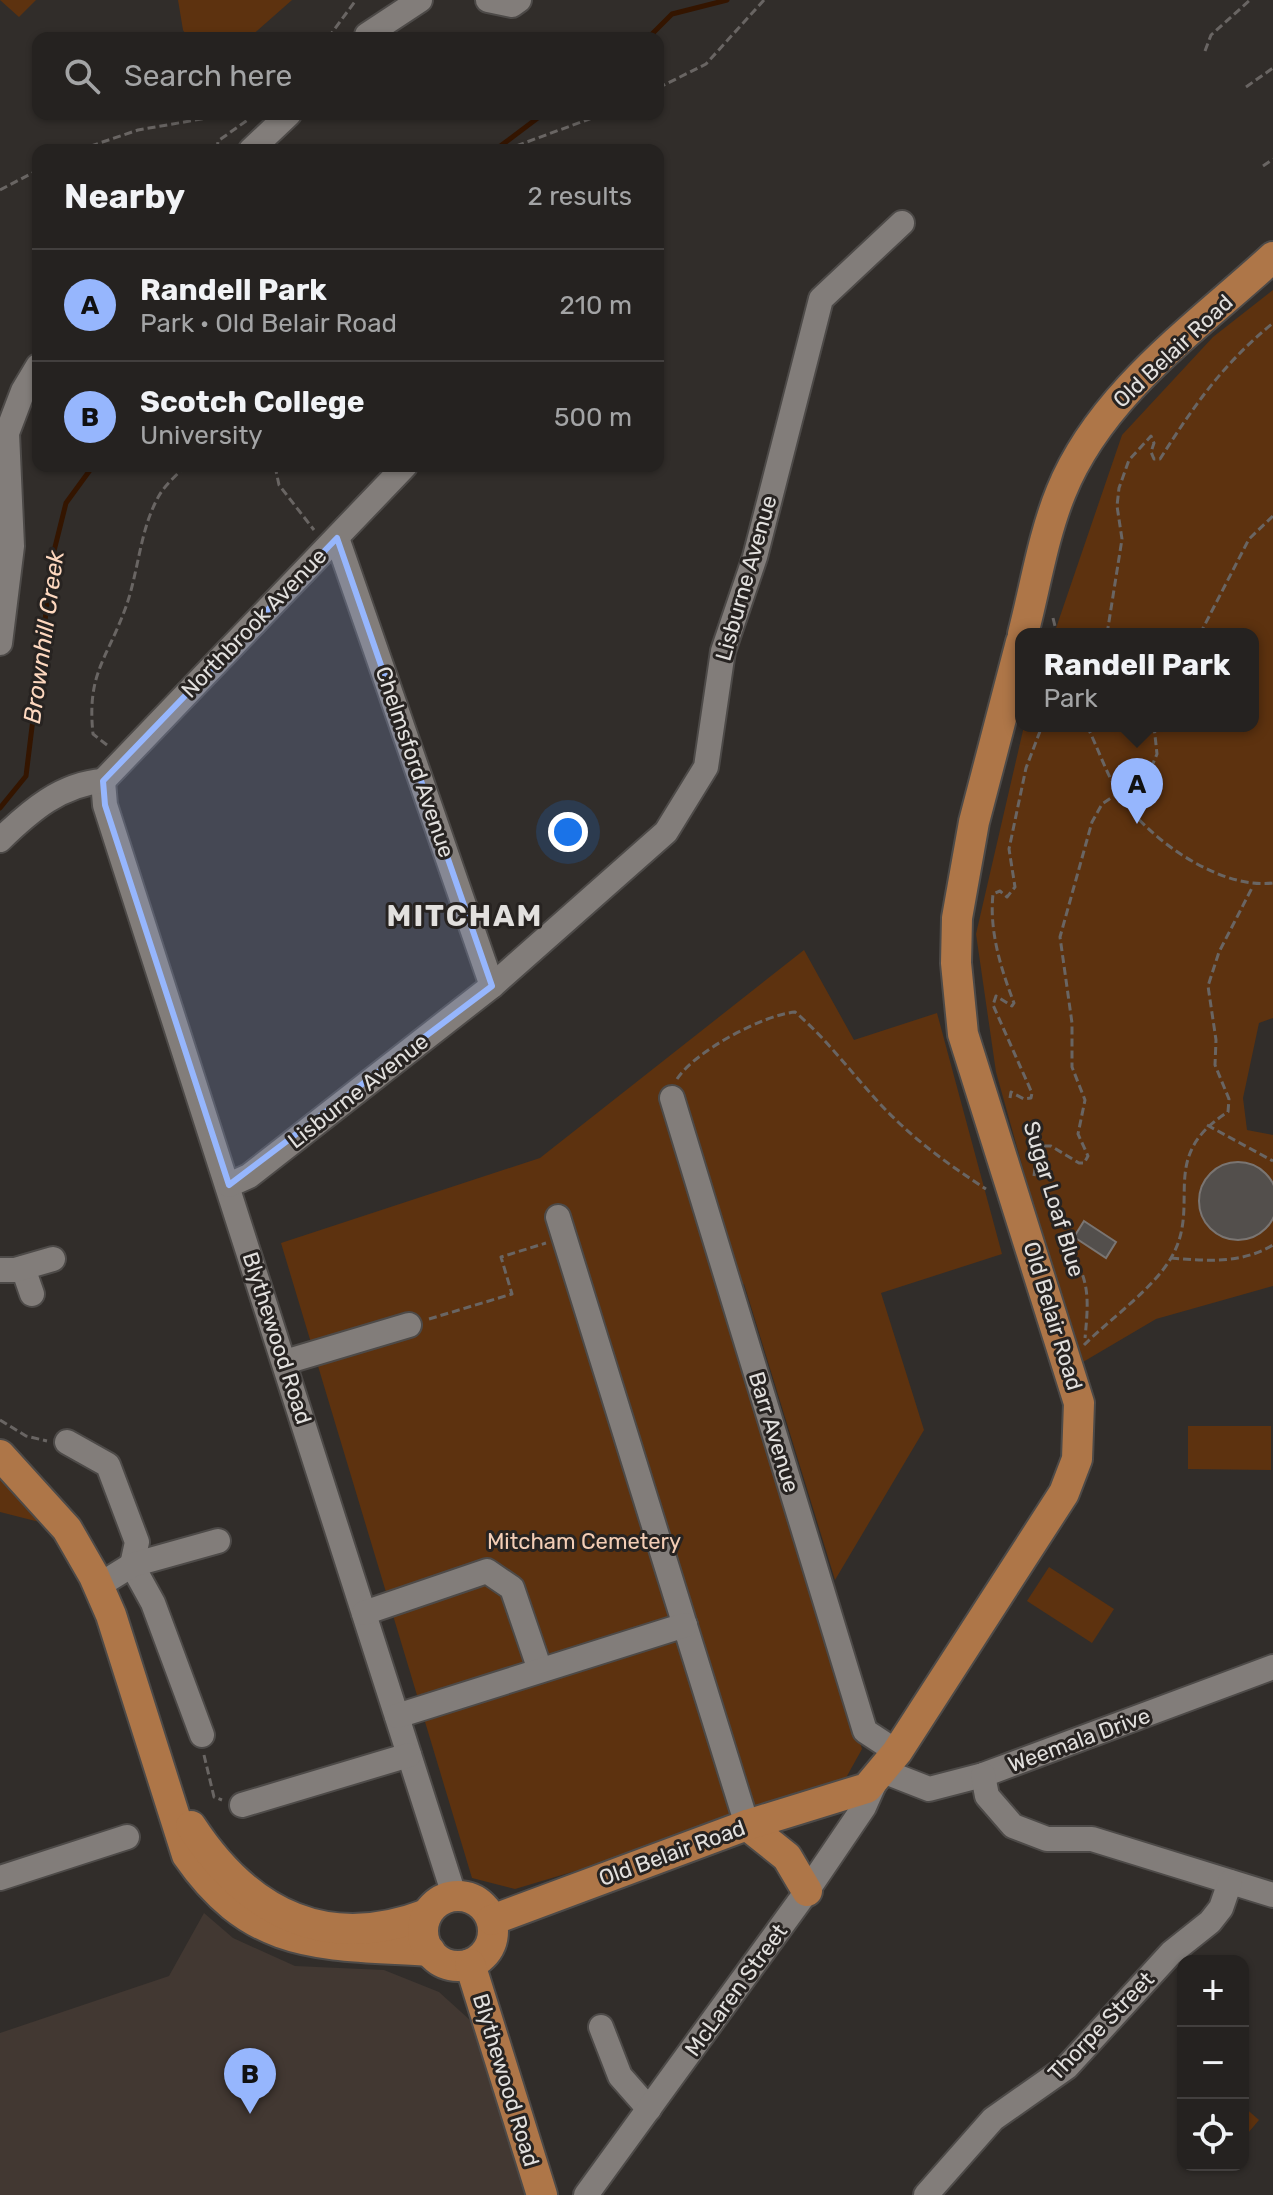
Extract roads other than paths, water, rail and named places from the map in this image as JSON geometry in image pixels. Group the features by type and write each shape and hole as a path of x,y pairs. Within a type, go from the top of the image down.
{"main road":[{"name":"Old Belair Road","path":"1025,628 1059,495 1099,423 1128,389 1273,257"},
{"name":"Old Belair Road","path":"492,1920 747,1825 854,1792 885,1768 1064,1493 1077,1459 1080,1430 1077,1355 1020,1212 963,1034 956,963 957,918 974,822 1015,665"},
{"path":"4,1460 67,1529 98,1586 187,1855 209,1886 277,1934 318,1944 430,1951 453,1966 470,1964 485,1953 492,1941 492,1920 478,1901 454,1895 444,1898 427,1914 372,1930 314,1924 270,1908 238,1886 200,1839 167,1790"},
{"path":"747,1825 787,1857 807,1891"},
{"path":"427,1914 423,1933 430,1951"},
{"name":"Blythewood Road","path":"470,1964 542,2195"}],"street":[{"path":"368,32 384,0"},
{"path":"372,32 420,0"},
{"path":"488,0 512,5 519,0"},
{"path":"257,144 283,120"},
{"name":"Lisburne Avenue","path":"229,1185 249,1176 492,986 666,832 706,767 723,651 755,557 821,299 902,223"},
{"path":"0,643 12,546 7,433 32,376"},
{"name":"Northbrook Avenue","path":"103,781 399,472"},
{"name":"Chelmsford Avenue","path":"333,542 492,986"},
{"path":"0,840 30,812 69,786 103,781"},
{"name":"Blythewood Road","path":"103,781 105,805 454,1895"},
{"name":"Barr Avenue","path":"672,1098 865,1731 885,1768"},
{"path":"562,1227 747,1825"},
{"path":"32,1294 12,1269 53,1259"},
{"path":"285,1362 409,1325"},
{"path":"67,1442 108,1465 137,1542 132,1565 153,1603 202,1735"},
{"path":"98,1586 132,1565 218,1541"},
{"path":"364,1613 487,1571 512,1588 540,1670"},
{"path":"397,1716 685,1625"},
{"name":"Weemala Drive","path":"885,1768 929,1789 983,1775 1273,1667"},
{"path":"242,1805 409,1755"},
{"name":"McLaren Street","path":"586,2195 807,1891 864,1807 885,1768"},
{"path":"983,1775 987,1796 1013,1826 1047,1839 1092,1839 1273,1895"},
{"path":"0,1878 127,1837"},
{"name":"Thorpe Street","path":"926,2195 993,2119 1067,2067 1171,1953 1217,1915 1230,1882"},
{"path":"601,2027 620,2076 649,2109"}],"waterway":[{"name":"Brownhill Creek","path":"654,32 672,14 727,0"},
{"name":"Brownhill Creek","path":"503,144 535,120"},
{"name":"Brownhill Creek","path":"0,808 26,776 53,555 66,503 89,472"}],"place":[{"name":"Randell Park","path":"1137,824"},
{"name":"Scotch College","path":"250,2114"}],"district":[{"name":"MITCHAM","path":"465,916"}],"park label":[{"name":"Mitcham Cemetery","path":"584,1541"}]}
